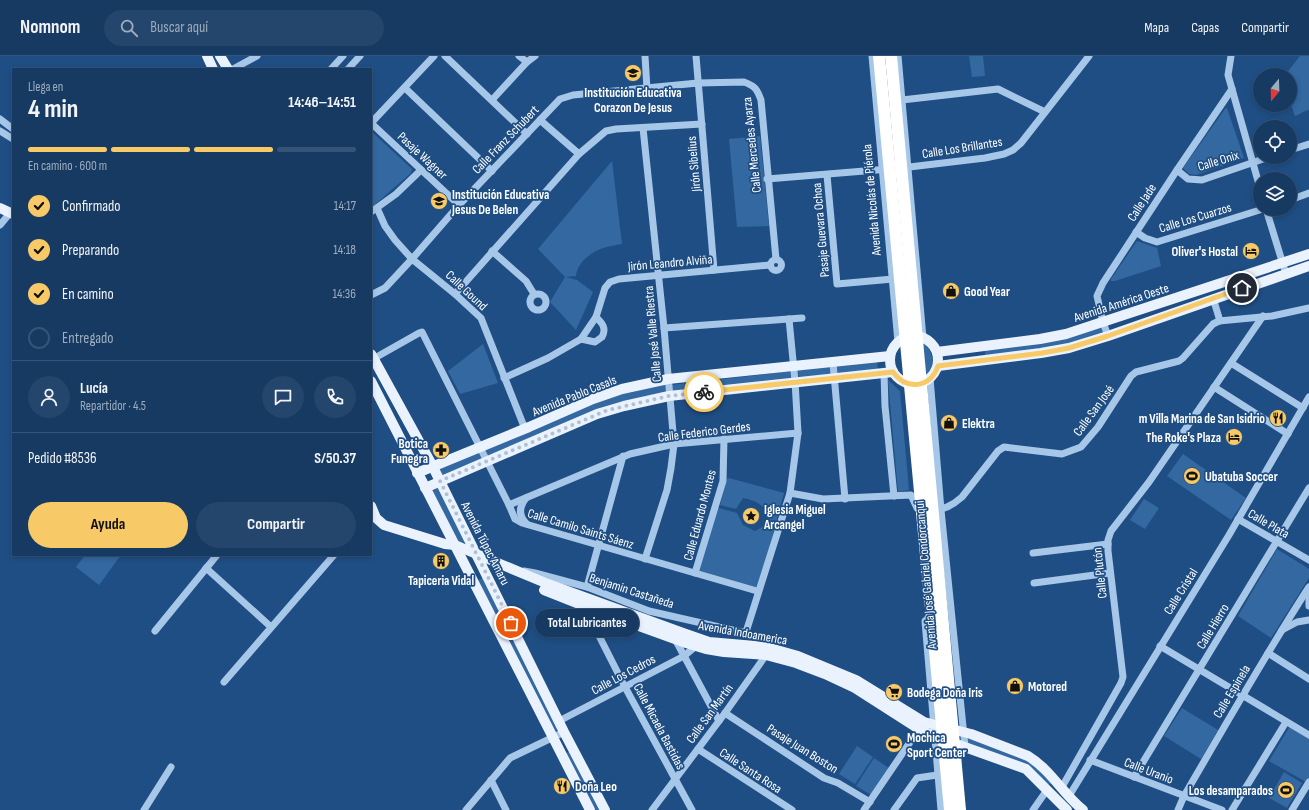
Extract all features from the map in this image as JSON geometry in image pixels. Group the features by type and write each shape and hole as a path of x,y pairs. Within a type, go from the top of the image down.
{"highway":[{"name":"Avenida Nicolás de Piérola","path":"879,56 895,169 917,302 911,339"},
{"name":"Avenida Nicolás de Piérola","path":"891,56 896,70 896,285 911,339"},
{"name":"Avenida José Gabriel Condorcanqui","path":"911,339 920,382 932,510 942,564 949,639 939,728"},
{"name":"Avenida José Gabriel Condorcanqui","path":"932,510 932,615 939,728 949,742 960,810"},
{"name":"Avenida José Gabriel Condorcanqui","path":"949,742 950,810"}],"main road":[{"path":"207,56 213,68"},
{"path":"220,56 227,68"},
{"path":"0,208 11,213"},
{"name":"Avenida América Oeste","path":"937,352 1040,339 1066,334 1309,254"},
{"name":"Avenida América Oeste","path":"938,366 1042,353 1069,348 1108,336 1213,298 1309,266"},
{"path":"911,339 934,346 937,352 938,366 934,375 920,382 902,381 889,372 890,356 892,351 911,339"},
{"path":"981,346 983,360"},
{"name":"Avenida Pablo Casals","path":"417,472 525,429 603,395 668,379 890,356"},
{"name":"Avenida Túpac Amaru","path":"372,357 440,481 564,732 605,810"},
{"name":"Avenida Pablo Casals","path":"425,488 608,410 669,396 889,372"},
{"path":"372,383 425,488 453,548 498,629 590,810"},
{"path":"372,512 376,518 384,525 453,548"},
{"name":"Avenida Indoamerica","path":"453,548 477,555 512,570 709,642 766,651 825,674 939,728 949,742 1026,769 1067,810"},
{"name":"Avenida Indoamerica","path":"453,548 482,564 592,609 696,646 724,652 766,651"},
{"path":"498,629 511,623"},
{"path":"939,728 1028,756 1044,768 1083,810"}],"street":[{"path":"235,68 257,56"},
{"path":"332,68 343,56"},
{"path":"349,68 360,56"},
{"path":"372,122 434,56"},
{"path":"445,56 527,134"},
{"path":"519,56 526,62"},
{"path":"492,100 526,62 535,56"},
{"path":"645,56 647,89"},
{"name":"Jirón Sibelius","path":"696,56 714,270"},
{"name":"Avenida Nicolás de Piérola","path":"872,56 895,169"},
{"name":"Avenida Nicolás de Piérola","path":"895,169 902,100 896,70 898,56"},
{"name":"Calle Los Brillantes","path":"768,179 895,169 985,158 1004,154 1014,150 1021,143 1089,56"},
{"path":"1231,56 1228,75 1253,162"},
{"name":"Calle Mercedes Ayarza","path":"698,84 744,82 750,84 757,90 761,100 776,259"},
{"name":"Calle Franz Schubert","path":"372,294 385,288 459,205 560,99 573,95 698,84"},
{"path":"404,88 492,171"},
{"name":"Calle Jade","path":"1108,336 1097,296 1103,283 1232,89"},
{"path":"902,100 998,90 1045,112"},
{"path":"540,120 579,154"},
{"path":"1,121 12,128"},
{"name":"Pasaje Wagner","path":"372,124 459,205"},
{"path":"455,294 579,154 606,131 616,129 702,124"},
{"name":"Calle José Valle Riestra","path":"643,128 664,328 674,444 667,490 646,559"},
{"path":"0,130 12,138"},
{"path":"1297,148 1309,144"},
{"name":"Calle Onix","path":"1177,170 1188,180 1202,180 1253,162"},
{"path":"374,210 396,194 421,170"},
{"name":"Pasaje Guevara Ochoa","path":"827,174 837,284 896,285"},
{"path":"1297,197 1309,193"},
{"name":"Calle Gound","path":"374,210 395,240 412,259 455,294 481,318 525,429"},
{"name":"Calle Los Cuarzos","path":"1136,232 1145,238 1157,242 1253,212"},
{"path":"0,225 11,213"},
{"path":"1268,216 1286,274"},
{"path":"492,251 526,281 534,294"},
{"path":"776,259 781,262 780,268 774,270 770,265 771,262 776,259"},
{"name":"Jirón Leandro Alviña","path":"504,378 548,358 581,339 596,317 605,288 610,282 619,279 770,265"},
{"path":"1213,298 1220,321 1263,316 1309,308"},
{"name":"Calle Plutón","path":"1062,788 1123,677 1110,573 1108,544 1111,531 1149,482 1263,316"},
{"name":"Jirón Leandro Alviña","path":"581,339 595,342 602,337 605,329 603,324 596,317"},
{"path":"664,328 802,318"},
{"path":"758,591 790,493 798,433 794,367 789,319"},
{"name":"Calle San José","path":"932,510 948,507 962,497 998,451 1004,447 1062,454 1081,447 1098,427 1131,376 1136,372 1179,361 1213,324 1220,321"},
{"name":"Calle Camilo Saints Sáenz","path":"372,357 422,332 509,506 516,519 522,523 528,526 758,591"},
{"path":"833,363 845,499"},
{"path":"1231,363 1309,414"},
{"path":"889,372 885,406 894,496"},
{"name":"Avenida José Gabriel Condorcanqui","path":"920,382 932,510"},
{"path":"1214,387 1288,434"},
{"name":"Calle Cristal","path":"1069,796 1238,519 1309,397"},
{"name":"Calle Federico Gerdes","path":"509,506 623,456 674,444 798,433"},
{"name":"Calle Eduardo Montes","path":"695,574 723,481 724,439"},
{"path":"587,587 623,456"},
{"path":"607,464 614,465 618,472"},
{"name":"Calle Hierro","path":"1134,776 1200,670 1309,488"},
{"path":"790,493 823,499 911,495 917,508 932,510"},
{"path":"526,498 520,509 521,516 528,526"},
{"name":"Calle Plata","path":"1238,519 1309,560"},
{"path":"1033,553 1108,544"},
{"path":"155,631 216,556"},
{"path":"224,682 333,556"},
{"path":"206,568 271,627"},
{"name":"Benjamin Castañeda","path":"512,570 535,572 587,587 649,611 741,632 746,632 758,591"},
{"path":"1034,583 1110,573"},
{"path":"1309,588 1309,606"},
{"name":"Calle Espinela","path":"1178,810 1184,796 1242,696 1281,630 1309,588"},
{"name":"Calle Micaela Bastidas","path":"592,609 592,622 625,687 692,810"},
{"path":"1281,630 1297,622 1309,620"},
{"path":"675,639 719,721"},
{"name":"Calle Los Cedros","path":"559,721 684,656 696,646"},
{"path":"1160,646 1309,735"},
{"name":"Calle San Martín","path":"652,810 725,713 766,651"},
{"path":"1268,653 1309,679"},
{"name":"Pasaje Juan Boston","path":"725,713 824,778 838,783 870,802"},
{"path":"1232,810 1286,722"},
{"path":"864,810 939,728 949,742 937,775 941,810"},
{"path":"466,810 510,758 564,732"},
{"name":"Calle Santa Rosa","path":"698,749 792,810"},
{"name":"Calle Uranio","path":"1090,760 1222,810"},
{"path":"144,810 171,767"},
{"path":"1070,774 1079,780"},
{"path":"894,810 917,778 937,775"},
{"path":"491,780 506,810"},
{"path":"1292,810 1309,782"},
{"path":"1033,810 1047,790"}],"shaded area":[{"path":"969,56 983,56 985,76 972,77"},
{"path":"1300,56 1309,56 1309,110 1295,116 1294,112 1297,112 1297,68 1291,68"},
{"path":"1227,108 1244,158 1196,175 1189,174 1183,168"},
{"path":"372,132 412,169 411,173 372,207"},
{"path":"760,136 769,226 737,227 729,139"},
{"path":"612,161 622,244 605,247 594,252 582,262 576,276 566,277 577,280 593,292 576,330 550,302 565,277 538,249"},
{"path":"1137,241 1157,248 1161,266 1111,281 1111,279"},
{"path":"1101,325 1104,335 1064,347 985,357 985,348"},
{"path":"921,342 926,344 931,353 933,362 931,371 926,379"},
{"path":"483,344 498,383 460,394 448,371"},
{"path":"877,361 878,371 799,380 798,370"},
{"path":"791,371 792,380 672,393 671,385"},
{"path":"888,380 900,391 909,490 898,492"},
{"path":"667,384 668,394 610,406 490,460 485,450 593,403 623,394"},
{"path":"481,451 485,461 442,478 438,469"},
{"path":"1183,454 1246,498 1231,520 1167,476"},
{"path":"729,478 784,493 758,590 697,574 715,507 737,513 743,525 755,531 764,526 767,517 765,509 758,503 751,500 743,498 736,509 720,505 727,479"},
{"path":"438,488 466,541 458,545 430,492"},
{"path":"1144,499 1159,508 1145,529 1130,520"},
{"path":"1277,549 1309,569 1309,578 1271,638 1238,616"},
{"path":"84,556 120,556 99,585 76,567"},
{"path":"484,577 507,623 500,626 477,581"},
{"path":"509,626 561,728 554,732 502,630"},
{"path":"1182,708 1218,730 1201,759 1164,736"},
{"path":"1290,726 1309,738 1309,777 1306,782 1269,761"},
{"path":"967,736 1034,763 1053,782 1047,786 1028,767 968,744"},
{"path":"857,746 873,757 855,784 839,774"},
{"path":"573,750 603,810 592,810 564,754"},
{"path":"874,758 889,768 871,795 856,786"},
{"name":"Los desamparados","path":"1284,772 1302,783 1287,808 1269,798"}],"way so far":[{"path":"511,623 440,481 498,458 608,410 669,396 704,392"}],"place":[{"name":"Institución Educativa Corazon De Jesus","path":"633,73"},
{"name":"Institución Educativa Jesus De Belen","path":"439,201"},
{"name":"Oliver's Hostal","path":"1251,251"},
{"name":"Good Year","path":"951,291"},
{"name":"m Villa Marina de San Isidrio","path":"1278,418"},
{"name":"Elektra","path":"949,423"},
{"name":"The Roke's Plaza","path":"1234,437"},
{"name":"Botica Funegra","path":"441,450"},
{"name":"Ubatuba Soccer","path":"1192,476"},
{"name":"Iglesia Miguel Arcangel","path":"751,516"},
{"name":"Tapiceria Vidal","path":"441,561"},
{"name":"Total Lubricantes","path":"511,623"},
{"name":"Motored","path":"1015,686"},
{"name":"Bodega Doña Iris","path":"894,692"},
{"name":"Mochica Sport Center","path":"894,744"},
{"name":"Doña Leo","path":"562,786"},
{"name":"Los desamparados","path":"1286,790"}],"route":[{"path":"704,392 834,377 893,372 902,381 910,384 921,384 934,375 938,366 1042,353 1069,348 1108,336 1242,288"}]}
